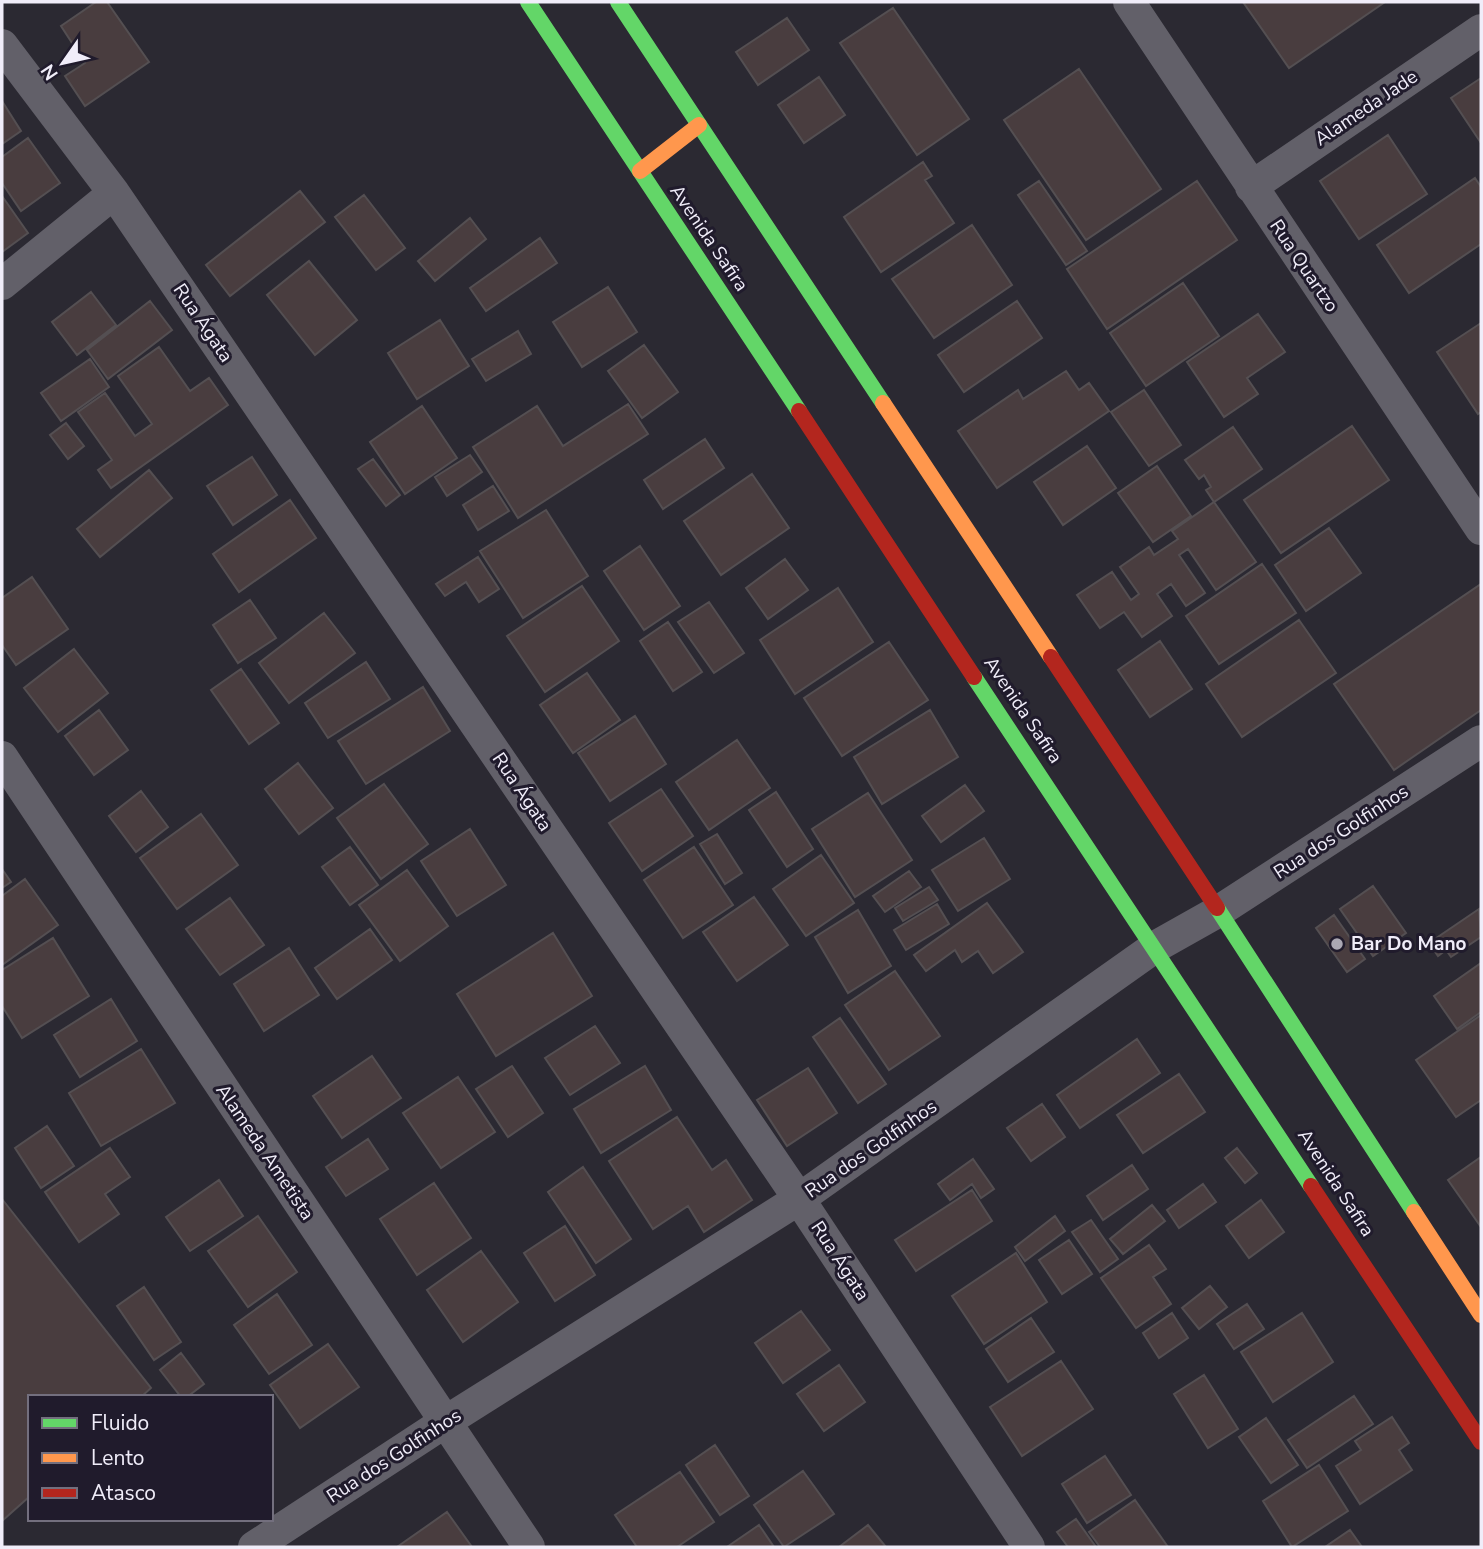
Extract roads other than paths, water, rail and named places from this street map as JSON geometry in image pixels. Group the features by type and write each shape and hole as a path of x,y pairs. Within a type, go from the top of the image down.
{"street":[{"name":"Avenida Safira","path":"528,2 1481,1442"},
{"path":"618,2 1219,911 1481,1315"},
{"name":"Rua Quartzo","path":"1129,2 1481,529"},
{"name":"Alameda Jade","path":"1251,187 1481,30"},
{"name":"Rua Ágata","path":"2,45 114,193 799,1199 1028,1547"},
{"path":"640,172 699,125"},
{"path":"2,284 114,193"},
{"name":"Rua dos Golfinhos","path":"254,1547 445,1422 799,1199 1155,947 1219,911 1481,741"},
{"name":"Alameda Ametista","path":"2,757 529,1547"}],"place":[{"name":"Bar Do Mano","path":"1337,944"}]}
